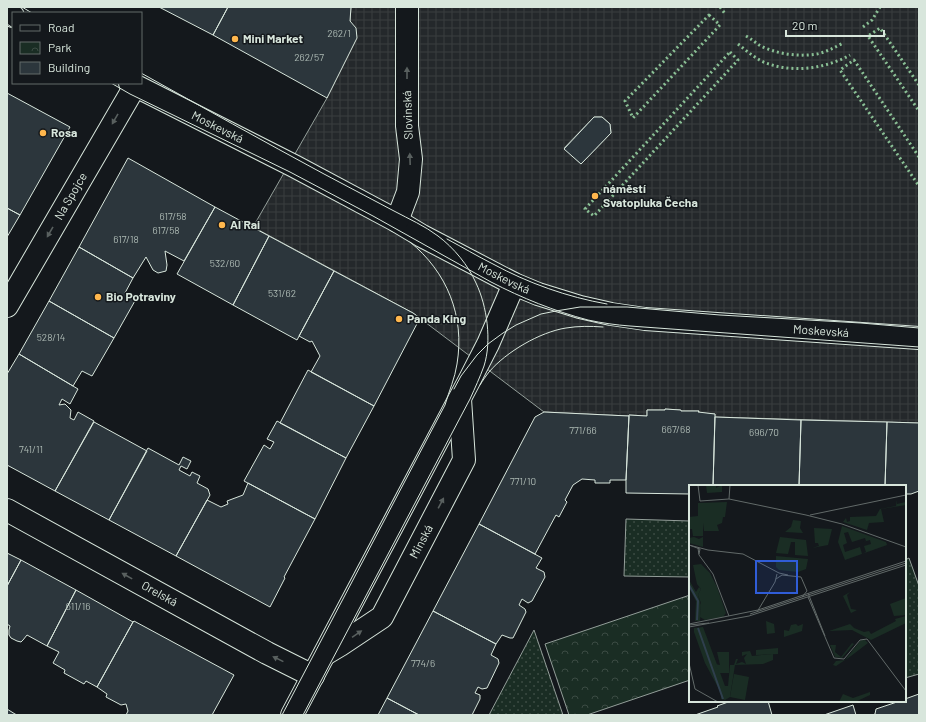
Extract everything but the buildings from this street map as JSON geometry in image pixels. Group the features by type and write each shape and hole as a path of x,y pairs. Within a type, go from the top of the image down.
{"street":[{"name":"Slovinská","path":"397,221 408,192 410,160 407,126 407,7"},
{"name":"Moskevská","path":"132,84 294,166 514,284 564,303 611,314 667,320 919,338"},
{"name":"Na Spojce","path":"7,306 132,84"},
{"path":"292,715 460,399 488,344 514,284"},
{"name":"Minská","path":"324,654 382,617 464,460 460,399"},
{"name":"Orelská","path":"7,510 267,653 312,676"}],"green space":[{"path":"626,519 689,521 689,577 624,576"},
{"path":"909,558 919,586 919,674 906,678 906,560"},
{"path":"689,595 689,680 587,715 569,715 545,644"},
{"path":"534,630 563,715 489,715"}],"shaded area":[{"name":"náměstí Svatopluka Čecha","path":"351,7 919,7 919,423 715,417 715,414 700,413 699,411 665,409 647,410 647,416 544,412 413,313 253,227 327,98 350,21","holes":["594,117 602,117 610,124 611,133 581,164 564,148"]}],"tram line":[{"path":"22,7 30,12"},
{"path":"7,24 12,27"},
{"path":"142,74 301,162 433,232 450,246 465,263 473,276 483,302 487,324 488,346 484,366 470,399 303,715"},
{"path":"113,84 130,94 290,172 373,216 491,282 526,299 563,313 588,320 625,326 919,347"},
{"path":"447,239 506,271 534,283 563,293 607,304"},
{"path":"282,715 445,405 455,374 459,346 458,329 450,296 434,267 410,242"},
{"path":"454,389 461,376 477,355 488,344 503,333 516,325 541,314 580,307 627,307 720,315 861,323 919,328"},
{"path":"480,385 489,372 505,357 535,338 566,328 584,326 603,327"}],"hedge":[{"path":"720,7 726,15"},
{"path":"863,27 872,20 880,7"},
{"path":"709,15 720,25 633,118 625,101 709,15"},
{"path":"919,85 880,28 868,36 919,111"},
{"path":"746,36 759,45 773,51 795,55 817,54 830,50 843,43"},
{"path":"738,44 761,61 779,67 789,68 800,69 821,66 850,55"},
{"path":"730,52 738,60 594,216 585,209 730,52"},
{"path":"919,157 854,60 840,70 919,186"}],"place":[{"name":"Mini Market","path":"235,39"},
{"name":"Rosa","path":"43,133"},
{"name":"náměstí Svatopluka Čecha","path":"595,196"},
{"name":"Al Rai","path":"222,225"},
{"name":"Bio Potraviny","path":"98,297"},
{"name":"Panda King","path":"399,319"}]}
